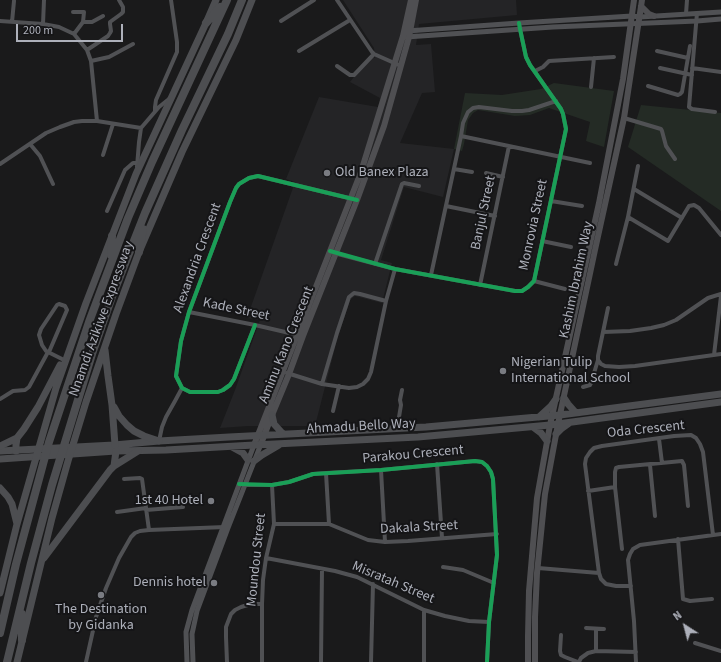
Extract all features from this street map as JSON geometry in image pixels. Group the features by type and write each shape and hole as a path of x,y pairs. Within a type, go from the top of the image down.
{"highway":[{"path":"206,23 226,0"},
{"name":"Nnamdi Azikiwe Expressway","path":"0,633 16,564 49,442 88,322 128,218 152,162 226,0"},
{"name":"Nnamdi Azikiwe Expressway","path":"7,662 21,602 52,485 90,361 113,294 145,213 182,130 228,34 242,0"},
{"path":"139,252 146,217 145,213"},
{"path":"111,262 112,236"},
{"path":"21,602 22,640"}],"main road":[{"name":"Nnamdi Azikiwe Expressway","path":"0,594 17,524 66,358 136,174 216,0"},
{"name":"Nnamdi Azikiwe Expressway","path":"17,662 68,461 105,347 139,252 182,152 236,40 252,0"},
{"name":"Aminu Kano Crescent","path":"258,434 272,415 300,335 384,126 401,66 411,0"},
{"name":"Aminu Kano Crescent","path":"354,199 365,159 416,0"},
{"name":"Kashim Ibrahim Way","path":"535,662 535,617 545,494 560,415 560,398 623,79 634,0"},
{"name":"Kashim Ibrahim Way","path":"528,662 529,591 537,498 552,416 560,398 592,264 624,118 641,23 642,3"},
{"path":"642,3 649,14 654,16"},
{"path":"105,347 116,448 114,466"},
{"path":"0,446 17,438 29,422 60,365 66,358"},
{"name":"Aminu Kano Crescent","path":"258,444 258,434 286,373"},
{"name":"Ahmadu Bello Way","path":"0,459 116,448 159,441 258,434 397,429 552,416 721,394"},
{"path":"540,417 560,398 576,413"},
{"name":"Ahmadu Bello Way","path":"116,448 138,451 166,450 258,444 418,437 533,427 721,402"},
{"path":"112,405 127,425 144,436 159,441"},
{"path":"272,415 274,424 283,434"},
{"path":"556,434 570,422"},
{"path":"533,427 541,433 547,441"},
{"path":"16,451 17,438"},
{"path":"230,446 243,453 251,460 281,444"},
{"name":"Ahmadu Bello Way","path":"0,451 87,450"},
{"path":"42,562 114,466 138,451"},
{"path":"0,488 12,504 17,524"}],"street":[{"path":"42,24 44,0"},
{"path":"86,50 108,36 110,33 110,22 123,12 123,7 119,0"},
{"path":"155,111 156,100 178,52 178,42 171,0"},
{"path":"281,20 314,0"},
{"path":"337,0 374,54 401,66"},
{"path":"686,14 688,0"},
{"path":"12,22 14,1"},
{"path":"73,12 84,12 83,22 74,34"},
{"path":"641,23 654,16 721,12"},
{"path":"697,13 689,107 692,109 715,112"},
{"path":"83,22 92,22 103,16"},
{"path":"406,34 519,23 632,20 641,23 721,19"},
{"path":"299,51 350,20"},
{"path":"406,34 520,29 632,20"},
{"path":"0,21 42,24 59,27 74,34 86,50 91,61 97,121"},
{"name":"Monrovia Street","path":"333,252 394,269 515,291 522,291 534,281 566,129 563,114 556,101 530,65 525,54 519,23"},
{"path":"91,61 109,57 133,44"},
{"path":"648,86 678,95 680,94 682,92 690,46"},
{"path":"657,51 688,58"},
{"path":"337,66 350,75 354,75 374,54"},
{"path":"535,71 543,67 549,61 614,57"},
{"path":"592,87 594,58"},
{"path":"660,68 692,75"},
{"path":"692,68 721,72"},
{"path":"136,174 141,128 155,111 172,97"},
{"path":"431,275 463,123 468,112 473,108 479,107 522,111 556,101"},
{"path":"624,118 661,129 666,146 675,159"},
{"path":"0,164 46,133 67,124 82,121 97,121 141,128"},
{"path":"103,155 113,124"},
{"path":"461,136 590,164"},
{"path":"30,144 40,156 53,184"},
{"name":"Banjul Street","path":"480,285 509,146"},
{"path":"107,211 125,170 133,163 137,163"},
{"path":"616,264 628,217 638,166"},
{"path":"454,170 472,172"},
{"path":"486,174 503,177"},
{"name":"Alexandria Crescent","path":"182,388 176,376 181,340 189,312 230,202 239,184 249,178 258,176 354,199"},
{"path":"376,264 402,184 404,183 419,186"},
{"path":"634,189 682,218"},
{"path":"551,201 582,206"},
{"path":"628,217 668,241 689,206 692,205 696,206 721,235"},
{"path":"446,206 495,216"},
{"path":"542,241 571,247"},
{"path":"286,373 322,384 350,388 357,387 368,380 394,269"},
{"path":"534,281 565,289"},
{"path":"322,384 349,297 354,294 360,294 386,301"},
{"path":"603,332 630,331 664,325 676,320 708,298 721,295 714,355"},
{"path":"0,399 15,390 26,390 29,387 48,352 67,310 65,306 57,304 39,335 43,348 48,352 66,358"},
{"path":"583,387 591,383 598,360 608,308"},
{"name":"Kade Street","path":"189,312 300,335"},
{"path":"159,441 166,417 182,388 190,392 216,392 223,390 230,385 255,325"},
{"path":"598,360 605,366 619,367 721,354"},
{"path":"333,411 339,386"},
{"path":"397,429 402,390"},
{"name":"Oda Crescent","path":"599,573 585,464 586,458 594,448 674,436 691,435 696,438 703,452 713,535"},
{"path":"660,439 662,463"},
{"path":"192,662 192,634 195,618 239,484 258,444"},
{"path":"187,662 186,632 189,620 225,527 245,485 251,460"},
{"name":"Parakou Crescent","path":"239,484 272,485 289,482 313,474 381,470 475,461 482,462 491,472 493,479 497,534 497,555 489,622 487,662"},
{"path":"622,549 615,487 616,468 682,461 684,465 688,506"},
{"path":"437,464 442,538"},
{"path":"650,465 655,516"},
{"path":"381,470 385,542"},
{"path":"326,473 329,524"},
{"path":"124,479 142,478 149,530"},
{"name":"Moundou Street","path":"262,662 263,580 266,558 274,524 272,485"},
{"path":"588,491 615,487"},
{"path":"117,512 183,507"},
{"name":"Dakala Street","path":"274,524 329,524 368,540 385,542 497,534"},
{"path":"86,662 96,617 106,588 119,558 131,537 135,533 149,530 225,527"},
{"path":"636,662 634,621 628,560 633,549 640,545 721,534"},
{"path":"678,539 683,600 690,601 712,599"},
{"name":"Misratah Street","path":"266,558 357,577 424,610 463,620 489,622"},
{"path":"443,567 463,570 494,583"},
{"path":"538,568 599,573 601,579 606,584 611,586 630,586"},
{"path":"321,662 322,569"},
{"path":"371,662 373,584"},
{"path":"227,662 226,627 231,614 235,610 251,604 262,604"},
{"path":"424,610 424,662"},
{"path":"586,628 604,629"},
{"path":"596,629 596,651"},
{"path":"561,635 560,651 562,655 579,662 588,653 596,651 636,652"},
{"path":"695,643 721,651"}],"shaded area":[{"path":"343,0 516,0 517,15 419,24 416,45 431,44 435,92 422,93 400,143 454,149 443,197 404,187 381,260 392,263 382,303 355,296 350,300 337,340 315,426 248,426 220,428 260,320 247,318 295,182 286,179 319,97 378,107 380,98 350,82 370,56 375,58 374,48"},
{"path":"554,83 614,91 604,147 586,141 590,122 549,108 530,115 515,116 478,110 473,113 468,120 462,151 454,149 465,93 502,95 541,89"},
{"path":"641,105 721,113 721,211 628,147"}],"cycle path":[{"path":"330,251 395,269 515,291 522,291 534,281 566,129 561,109 526,57 519,23"},
{"path":"255,325 234,379 230,385 218,392 190,392 182,388 176,376 181,341 189,312 230,202 239,184 249,178 258,176 357,200"},
{"path":"239,484 272,485 289,482 313,474 381,470 475,461 482,462 491,472 493,479 497,555 489,622 487,662"}],"place":[{"name":"Old Banex Plaza","path":"327,173"},
{"name":"Nigerian Tulip International School","path":"503,371"},
{"name":"1st 40 Hotel","path":"211,501"},
{"name":"Dennis hotel","path":"214,583"},
{"name":"The Destination by Gidanka","path":"101,595"}]}
